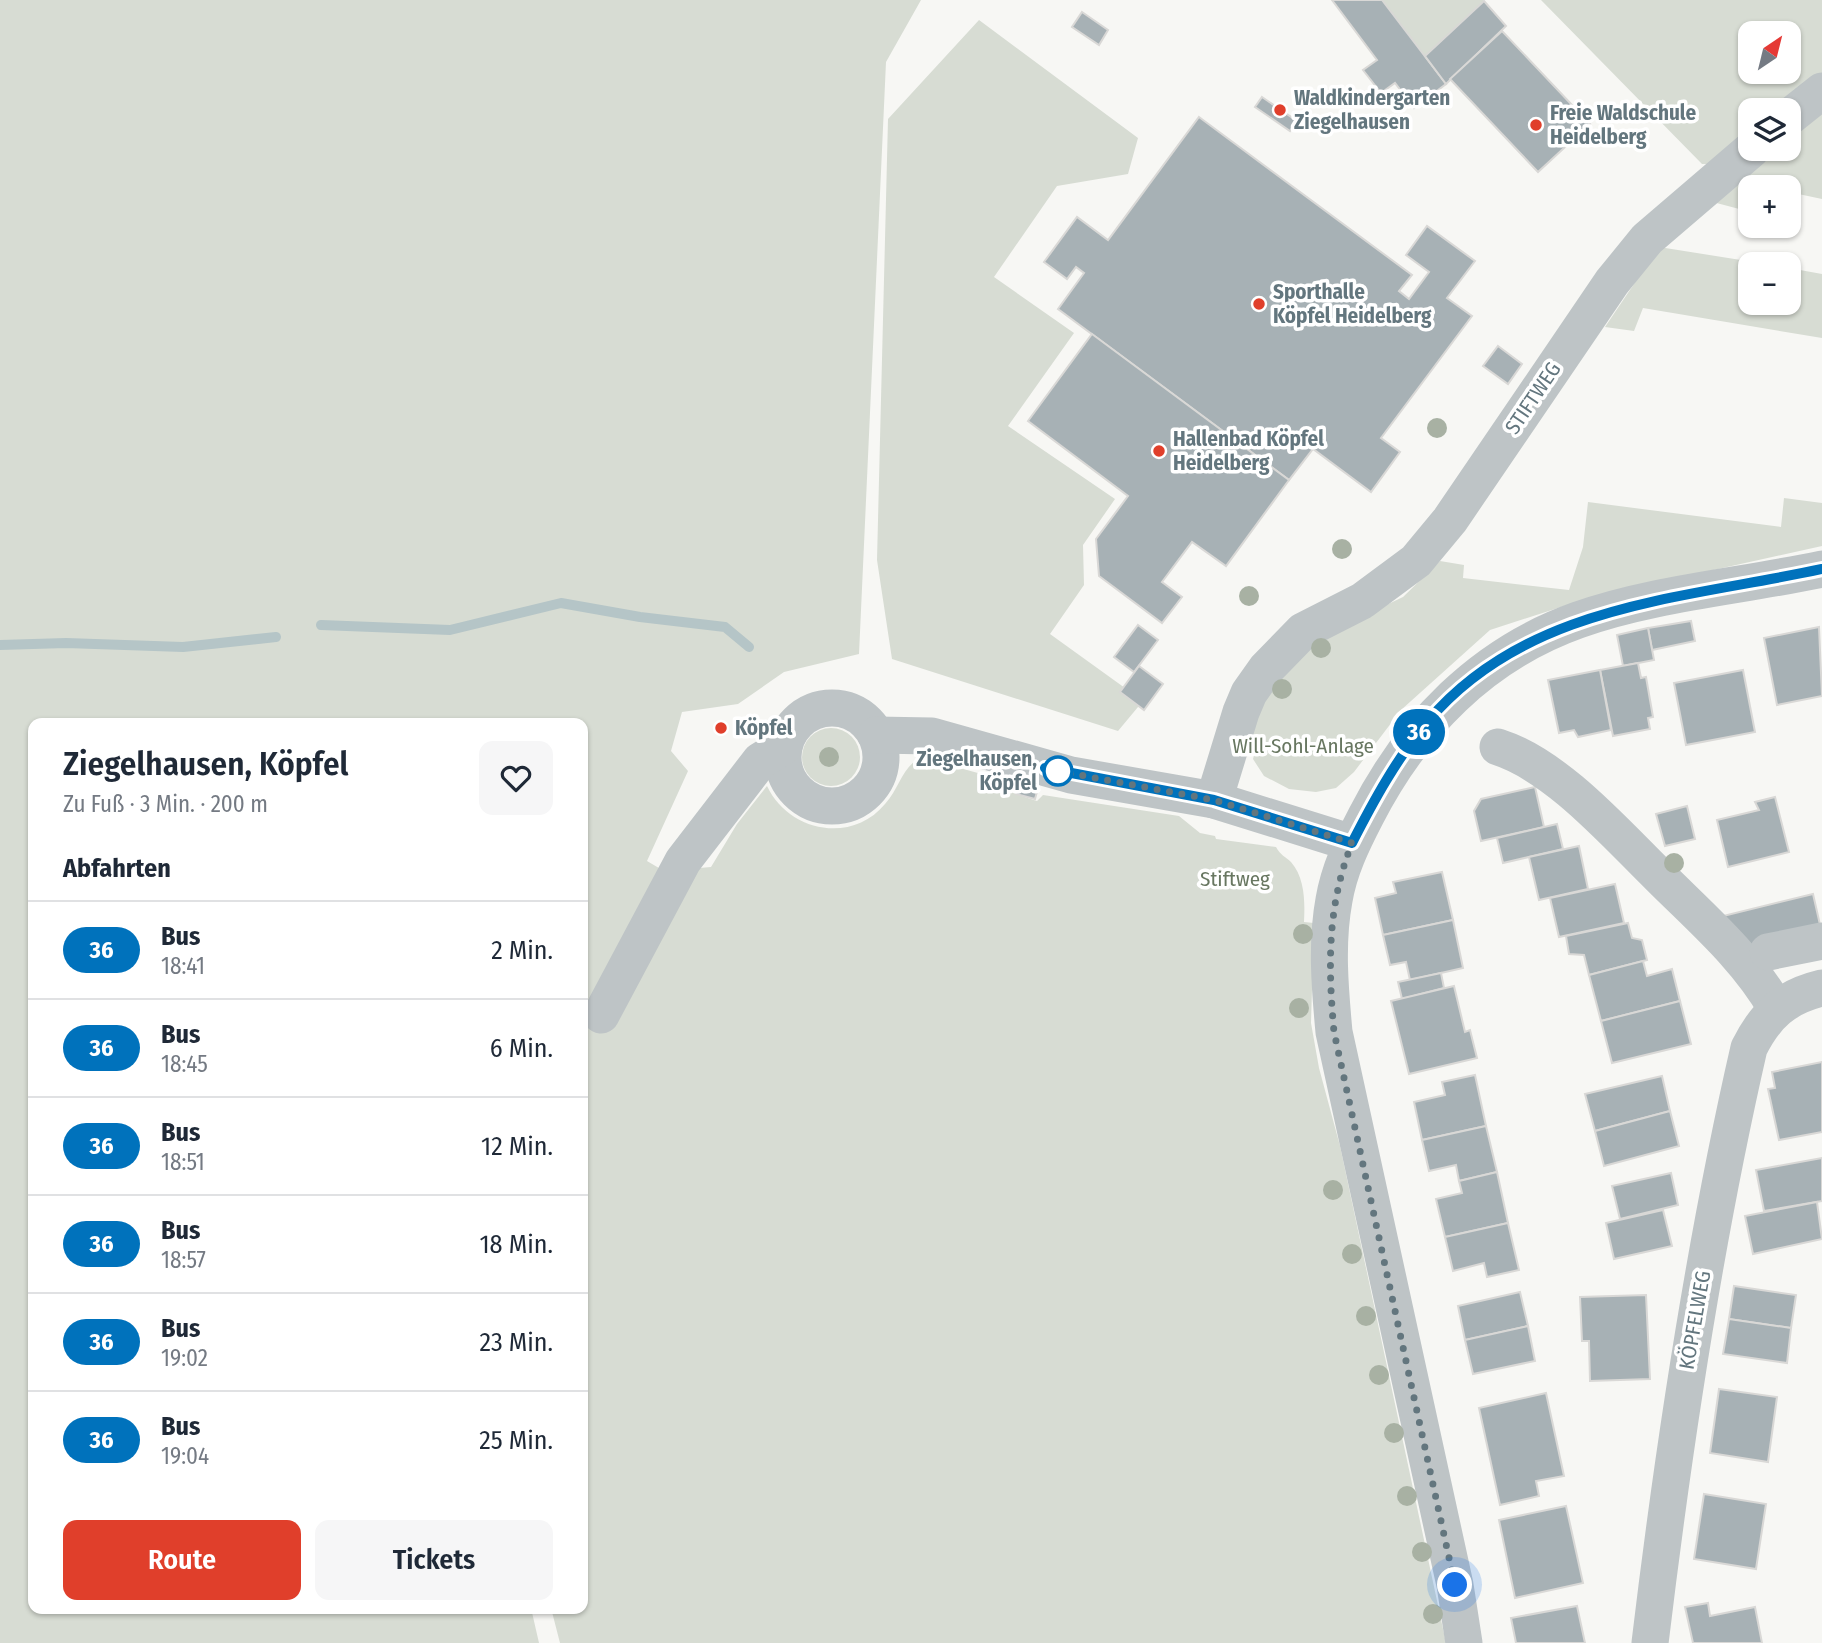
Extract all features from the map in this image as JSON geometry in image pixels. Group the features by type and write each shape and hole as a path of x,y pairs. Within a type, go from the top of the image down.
{"street":[{"path":"1801,108 1822,91"},
{"name":"STIFTWEG","path":"1214,800 1241,712 1266,668 1303,631 1362,601 1416,561 1450,520 1612,282 1647,239 1676,211 1738,160"},
{"path":"1464,1643 1449,1558 1334,1032 1330,988 1331,919 1341,870 1352,843 1385,781 1428,721 1451,696 1519,646 1560,627 1605,612 1822,569"},
{"path":"601,1015 684,861 760,761 784,746 797,721 823,708 852,711 867,722 876,735 881,758 877,776 858,798 840,805 812,802 796,791 786,775 784,746"},
{"path":"876,735 932,736 1070,775 1214,800 1352,843"},
{"path":"1498,747 1523,758 1547,774 1613,831 1731,945 1776,1008"},
{"path":"1768,952 1822,942"},
{"name":"KÖPFELWEG","path":"1650,1643 1673,1448 1721,1173 1749,1048 1760,1026 1776,1008 1804,993 1822,989"}],"green space":[{"name":"Stiftweg","path":"0,0 921,0 886,62 859,654 784,672 738,704 682,712 671,751 688,771 647,861 664,871 711,867 737,824 767,786 790,814 805,822 821,827 855,825 871,817 885,804 908,768 920,757 1014,783 1015,794 1037,801 1043,795 1179,816 1200,833 1215,836 1216,839 1276,847 1296,868 1302,883 1304,922 1314,923 1311,1023 1319,1068 1340,1146 1446,1643 560,1643 553,1614 588,1614 588,718 28,718 28,1614 532,1614 539,1643 0,1643"},
{"path":"1382,0 1483,0 1484,1 1425,56"},
{"path":"1541,0 1822,0 1822,199 1801,195 1801,175 1738,175 1738,209 1709,201 1743,164 1702,164"},
{"path":"979,20 1138,138 1128,174 1057,186 994,277 1074,333 1008,426 1115,499 1083,545 1084,585 1050,634 1143,701 1118,731 892,659 877,560 888,119"},
{"path":"1659,247 1738,260 1738,315 1801,315 1801,270 1822,274 1822,338 1643,308 1634,331 1605,327"},
{"name":"Will-Sohl-Anlage","path":"1784,498 1822,503 1822,546 1592,597 1490,630 1401,710 1354,772 1336,788 1316,792 1289,789 1264,776 1253,759 1259,739 1249,736 1266,696 1321,636 1403,597 1440,561 1464,565 1463,578 1569,590 1583,547 1588,502 1781,527"},
{"path":"831,728 842,730 855,741 860,757 858,768 847,781 831,786 820,784 807,773 802,757 804,746 815,733"}],"building":[{"path":"1332,0 1382,0 1446,84 1414,108 1395,83 1381,93 1363,70 1377,60"},
{"path":"1484,1 1506,26 1446,84 1425,56"},
{"path":"1082,12 1108,30 1099,45 1072,27"},
{"path":"1502,31 1590,124 1538,172 1450,79"},
{"path":"1262,97 1297,121 1290,131 1255,107"},
{"name":"Sporthalle Köpfel Heidelberg","path":"1199,117 1412,275 1399,291 1409,299 1429,272 1406,255 1427,226 1475,261 1447,298 1472,316 1381,438 1400,452 1371,492 1313,449 1289,480 1058,309 1084,273 1076,267 1067,279 1044,262 1077,217 1108,240"},
{"name":"Hallenbad Köpfel Heidelberg","path":"1092,334 1289,480 1226,566 1192,542 1162,582 1182,597 1162,623 1099,576 1096,539 1128,496 1028,421"},
{"path":"1498,346 1522,364 1508,384 1483,366"},
{"path":"1691,621 1695,641 1652,650 1648,628"},
{"path":"1138,625 1158,640 1134,672 1114,657"},
{"path":"1819,627 1822,696 1777,705 1764,638"},
{"path":"1648,628 1654,660 1623,666 1617,635"},
{"path":"1638,663 1641,678 1646,677 1653,717 1648,718 1650,729 1613,736 1600,670"},
{"path":"1139,666 1163,684 1144,710 1120,692"},
{"path":"1600,670 1611,730 1578,737 1574,730 1559,733 1548,680"},
{"path":"1743,670 1755,732 1686,745 1674,683"},
{"path":"1020,783 1038,788 1035,799 1016,794"},
{"path":"1535,787 1544,827 1481,841 1474,811 1481,799"},
{"path":"1775,797 1789,852 1728,867 1717,820 1759,810 1755,802"},
{"path":"1687,806 1695,839 1665,846 1656,814"},
{"path":"1557,824 1563,849 1503,863 1497,838"},
{"path":"1579,846 1588,889 1539,900 1529,857"},
{"path":"1442,872 1453,920 1383,935 1375,898 1396,893 1393,882"},
{"path":"1615,884 1624,923 1559,937 1550,898"},
{"path":"1813,894 1821,929 1746,947 1719,917"},
{"path":"1453,920 1463,968 1410,980 1406,962 1390,965 1383,935"},
{"path":"1628,923 1632,938 1642,940 1647,960 1589,975 1584,955 1569,954 1566,936"},
{"path":"1643,961 1647,976 1672,969 1680,1001 1601,1021 1589,975"},
{"path":"1441,973 1444,988 1402,999 1398,982"},
{"path":"1454,986 1465,1032 1470,1030 1477,1058 1409,1074 1391,1001"},
{"path":"1680,1001 1691,1044 1612,1063 1601,1021"},
{"path":"1822,1062 1822,1132 1779,1140 1768,1089 1775,1088 1772,1072"},
{"path":"1475,1075 1486,1126 1422,1140 1414,1102 1445,1095 1442,1082"},
{"path":"1662,1076 1670,1111 1595,1131 1585,1094"},
{"path":"1670,1111 1679,1146 1604,1166 1595,1131"},
{"path":"1486,1126 1497,1172 1459,1181 1456,1165 1429,1171 1422,1140"},
{"path":"1822,1158 1822,1201 1764,1211 1756,1170"},
{"path":"1497,1172 1508,1223 1445,1237 1436,1199 1462,1193 1459,1181"},
{"path":"1671,1173 1678,1205 1620,1219 1612,1186"},
{"path":"1817,1202 1822,1239 1753,1254 1745,1216"},
{"path":"1663,1210 1672,1246 1614,1259 1606,1223"},
{"path":"1508,1223 1519,1270 1487,1277 1484,1263 1453,1271 1445,1237"},
{"path":"1734,1286 1796,1295 1791,1328 1729,1319"},
{"path":"1520,1292 1528,1326 1465,1340 1458,1306"},
{"path":"1646,1295 1650,1379 1590,1381 1589,1341 1582,1341 1580,1297"},
{"path":"1729,1319 1791,1328 1787,1363 1723,1354"},
{"path":"1528,1326 1535,1361 1473,1374 1465,1340"},
{"path":"1719,1389 1777,1397 1768,1462 1710,1453"},
{"path":"1546,1393 1564,1476 1536,1481 1539,1496 1500,1505 1479,1408"},
{"path":"1704,1494 1766,1504 1756,1569 1694,1559"},
{"path":"1566,1506 1583,1583 1515,1598 1499,1520"},
{"path":"1708,1603 1710,1616 1755,1607 1762,1643 1693,1643 1685,1607"},
{"path":"1577,1606 1585,1643 1516,1643 1511,1618"}],"waterway":[{"path":"321,625 450,630 561,603 640,617 725,627 749,647"},
{"path":"0,645 66,643 183,647 276,637"}],"bus line":[{"name":"36","path":"1045,768 1070,775 1214,800 1352,843 1385,781 1428,721 1451,696 1519,646 1580,619 1605,612 1822,569"}],"place":[{"name":"Waldkindergarten Ziegelhausen","path":"1280,110"},
{"name":"Freie Waldschule Heidelberg","path":"1536,125"},
{"name":"Sporthalle Köpfel Heidelberg","path":"1259,304"},
{"name":"Hallenbad Köpfel Heidelberg","path":"1159,451"},
{"name":"Köpfel","path":"721,728"},
{"name":"Ziegelhausen, Köpfel","path":"1058,771"}],"route":[{"path":"1058,771 1214,800 1352,843 1341,870 1331,919 1330,988 1334,1032 1455,1585"}]}
